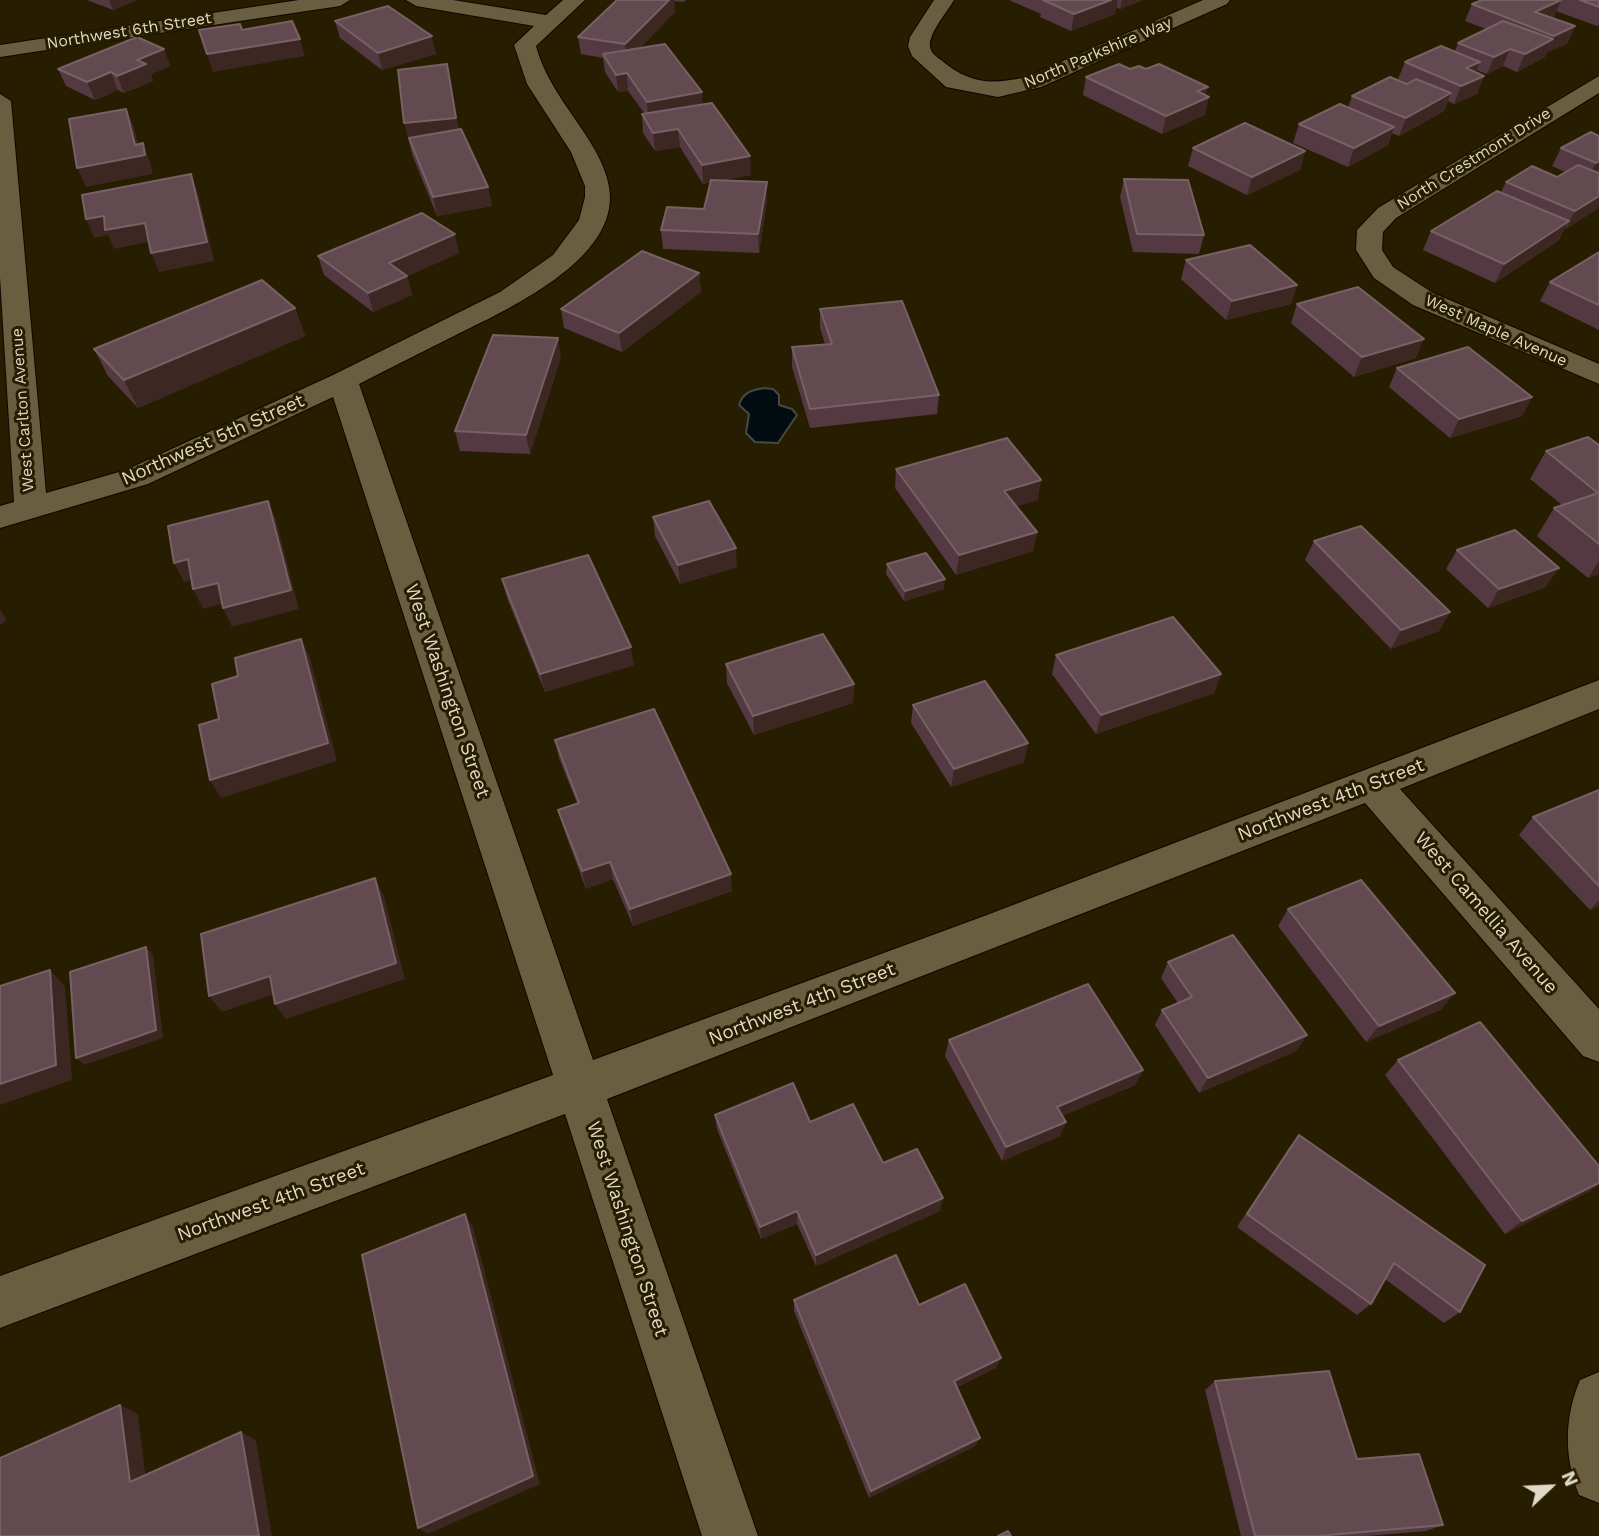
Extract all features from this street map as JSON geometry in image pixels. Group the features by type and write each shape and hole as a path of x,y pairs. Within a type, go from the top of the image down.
{"street":[{"name":"Northwest 6th Street","path":"0,51 340,0"},
{"path":"416,0 563,11"},
{"name":"North Parkshire Way","path":"944,0 921,37 919,46 923,56 944,75 972,86 998,90 1033,82 1220,0"},
{"path":"343,381 508,298 554,268 584,236 595,207 598,187 588,163 537,83 527,61 525,45 563,11"},
{"name":"North Crestmont Drive","path":"1369,250 1370,230 1387,213 1599,83"},
{"name":"West Carlton Avenue","path":"0,102 31,509"},
{"name":"West Maple Avenue","path":"1369,250 1383,272 1423,299 1599,374"},
{"name":"Northwest 5th Street","path":"0,517 137,477 343,381"},
{"name":"West Washington Street","path":"343,381 730,1536"},
{"name":"Northwest 4th Street","path":"0,1302 580,1088 1373,785 1599,694"},
{"name":"West Camellia Avenue","path":"1373,785 1599,1041"},
{"path":"1599,1399 1594,1438 1599,1475"}],"shaded area":[{"path":"773,389 779,395 779,405 792,409 797,415 778,443 755,442 746,433 749,414 739,405 748,392"}],"building":[{"path":"617,0 669,0 625,44 578,37"},
{"path":"1043,0 1111,0 1074,14"},
{"path":"1482,0 1561,0 1535,12 1575,26 1554,36 1472,4"},
{"path":"1580,0 1599,0 1599,7"},
{"path":"388,6 432,36 378,53 335,21"},
{"path":"292,21 300,39 207,54 199,30 240,24 242,30"},
{"path":"1503,21 1553,39 1525,54 1510,49 1494,57 1458,43"},
{"path":"137,37 164,49 137,60 146,64 117,76 111,72 87,82 58,69"},
{"path":"665,44 702,92 647,102 627,73 616,75 603,54"},
{"path":"1441,46 1480,62 1466,68 1484,76 1461,86 1405,62"},
{"path":"447,64 456,118 404,123 398,70"},
{"path":"1119,64 1130,69 1139,66 1146,69 1159,64 1208,87 1197,91 1209,97 1166,116 1086,77"},
{"path":"1390,77 1407,84 1416,79 1451,93 1406,118 1352,96"},
{"path":"712,103 750,156 702,165 678,129 653,133 642,114"},
{"path":"1340,104 1394,127 1354,148 1299,124"},
{"path":"126,109 135,145 143,143 145,155 77,168 69,119"},
{"path":"1245,123 1305,151 1252,177 1193,148"},
{"path":"461,129 488,187 433,197 409,138"},
{"path":"1591,132 1599,136 1599,161 1596,163 1561,148"},
{"path":"1578,165 1599,173 1599,196 1575,211 1506,182 1532,166 1557,177"},
{"path":"191,174 207,242 151,253 145,223 105,230 104,216 86,219 82,195"},
{"path":"1124,179 1188,180 1204,235 1137,234"},
{"path":"711,180 767,182 758,234 661,230 667,207 704,209"},
{"path":"1497,191 1569,221 1504,264 1431,231"},
{"path":"422,213 455,234 389,263 407,276 368,293 318,256"},
{"path":"1250,245 1297,285 1232,301 1186,260"},
{"path":"642,251 699,273 619,333 561,309"},
{"path":"1599,252 1599,305 1550,282"},
{"path":"262,280 295,308 124,380 94,349"},
{"path":"1358,287 1424,339 1362,357 1297,304"},
{"path":"902,301 939,395 810,409 792,347 832,344 820,309"},
{"path":"493,335 558,338 526,435 455,431"},
{"path":"1468,347 1532,397 1459,419 1397,368"},
{"path":"1588,437 1599,445 1599,544 1554,508 1598,493 1546,451"},
{"path":"1007,438 1041,480 1004,491 1037,532 959,555 896,469"},
{"path":"268,501 291,590 223,608 218,583 193,589 188,559 174,563 168,526"},
{"path":"709,501 736,548 678,565 653,517"},
{"path":"1361,526 1450,612 1401,630 1314,541"},
{"path":"1515,530 1559,568 1499,589 1457,550"},
{"path":"926,553 945,579 905,591 887,564"},
{"path":"588,555 631,647 540,674 502,579"},
{"path":"1173,617 1221,674 1101,715 1056,655"},
{"path":"823,634 854,684 753,716 726,664"},
{"path":"301,639 328,743 210,780 199,725 219,719 212,684 238,676 235,658"},
{"path":"985,681 1028,743 954,769 913,705"},
{"path":"654,709 731,874 630,909 610,862 582,871 558,810 579,803 555,740"},
{"path":"1599,790 1599,886 1533,817"},
{"path":"375,878 396,963 275,1004 270,976 209,996 201,934"},
{"path":"1361,880 1455,993 1379,1026 1288,909"},
{"path":"1233,935 1307,1035 1208,1078 1162,1010 1192,997 1168,962"},
{"path":"146,947 156,1030 76,1058 70,972"},
{"path":"50,970 56,1065 0,1084 0,986"},
{"path":"1088,984 1143,1070 1057,1107 1066,1122 1006,1147 949,1040"},
{"path":"1480,1022 1599,1166 1599,1183 1522,1221 1398,1060"},
{"path":"793,1083 810,1122 853,1104 883,1163 917,1149 943,1198 816,1255 797,1211 760,1227 715,1115"},
{"path":"1299,1135 1485,1265 1460,1312 1394,1263 1371,1304 1247,1214"},
{"path":"465,1214 533,1476 418,1528 362,1255"},
{"path":"896,1255 919,1305 965,1284 1001,1358 954,1381 980,1438 871,1491 794,1300"},
{"path":"1329,1371 1357,1459 1419,1454 1443,1525 1317,1536 1255,1536 1215,1381"},
{"path":"120,1405 130,1482 241,1432 259,1536 0,1536 0,1458"},
{"path":"1008,1531 1011,1536 998,1536"}]}
